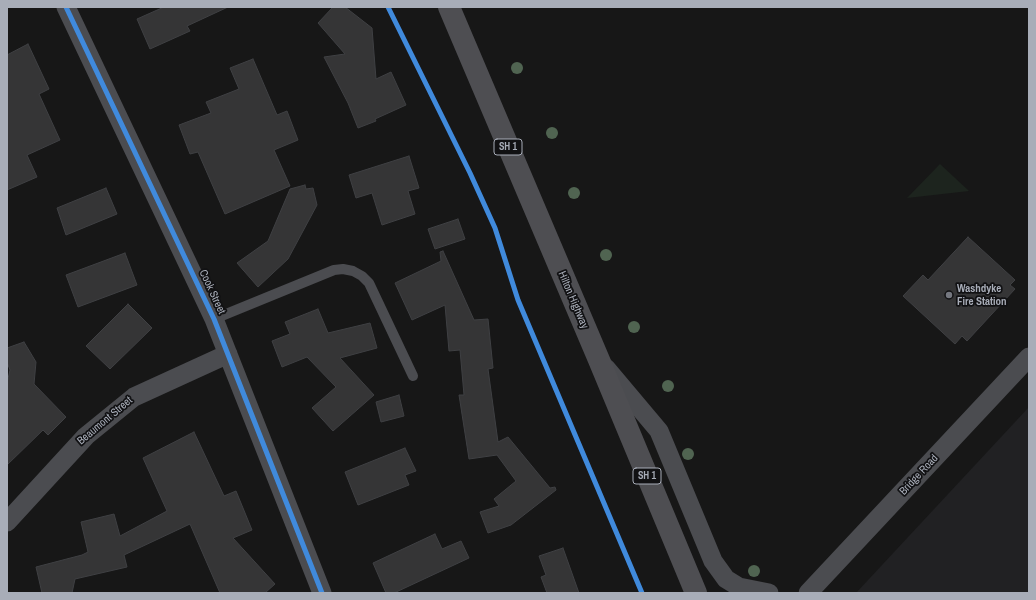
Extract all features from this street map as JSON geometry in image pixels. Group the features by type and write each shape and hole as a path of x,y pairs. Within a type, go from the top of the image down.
{"highway":[{"name":"Hilton Highway","path":"449,7 696,593"}],"street":[{"name":"Cook Street","path":"66,7 214,319 322,593"},
{"name":"Beaumont Street","path":"7,522 86,436 134,397 228,354"},
{"name":"Bridge Road","path":"808,593 1029,357"},
{"path":"599,360 659,431 713,561 726,579 739,587 769,593"}],"lane":[{"path":"214,319 334,270 343,269 353,271 362,276 369,283 413,376"}],"shaded area":[{"path":"940,164 969,191 907,198"},
{"path":"1029,407 1029,593 856,593"}],"building":[{"path":"164,7 228,7 187,26 190,31 150,49 137,19"},
{"path":"333,7 345,7 372,28 376,79 391,72 406,105 375,119 376,121 358,128 348,103 324,57 345,54 318,23"},
{"path":"28,44 49,89 39,94 60,140 27,155 37,177 7,190 7,55"},
{"path":"253,59 277,115 287,111 298,140 274,150 290,186 225,214 198,152 190,154 179,125 211,113 206,102 239,89 230,68"},
{"path":"409,156 419,188 408,191 415,214 382,225 372,193 356,198 349,175"},
{"path":"305,185 306,189 313,188 317,205 288,259 258,287 237,263 268,241 290,189"},
{"path":"106,188 117,214 66,235 57,208"},
{"path":"458,219 465,239 435,249 428,229"},
{"path":"968,237 1015,280 1010,285 1015,289 967,341 962,336 955,344 903,296 923,275 928,280"},
{"path":"443,251 474,320 488,319 493,368 488,369 498,442 508,437 550,488 555,487 556,490 511,525 488,533 480,512 499,506 494,499 516,481 497,455 469,459 459,395 464,395 460,350 449,351 445,305 412,320 395,283 441,261 440,252"},
{"path":"125,253 137,285 78,307 66,275"},
{"path":"128,304 152,328 110,369 86,346"},
{"path":"318,309 328,333 370,323 377,348 340,358 374,395 333,431 312,408 336,387 307,357 282,367 272,341 290,334 285,322"},
{"path":"24,342 36,362 34,384 66,417 48,435 43,430 7,465 7,383 10,370 7,362 7,348"},
{"path":"399,395 404,416 381,422 376,402"},
{"path":"194,432 224,496 236,491 252,530 233,538 275,584 265,593 220,593 190,524 124,555 127,567 75,579 72,593 42,593 36,567 82,555 88,552 81,522 114,514 120,536 167,511 143,458"},
{"path":"405,448 416,471 405,475 409,485 358,505 345,472"},
{"path":"435,534 442,549 461,541 469,558 394,593 386,593 373,563"},
{"path":"563,548 579,593 547,593 541,577 546,575 539,556"}],"cycle path":[{"path":"66,7 214,319 322,593"},
{"path":"388,7 470,173 495,228 518,300 642,593"}],"place":[{"name":"Washdyke Fire Station","path":"949,295"}]}
